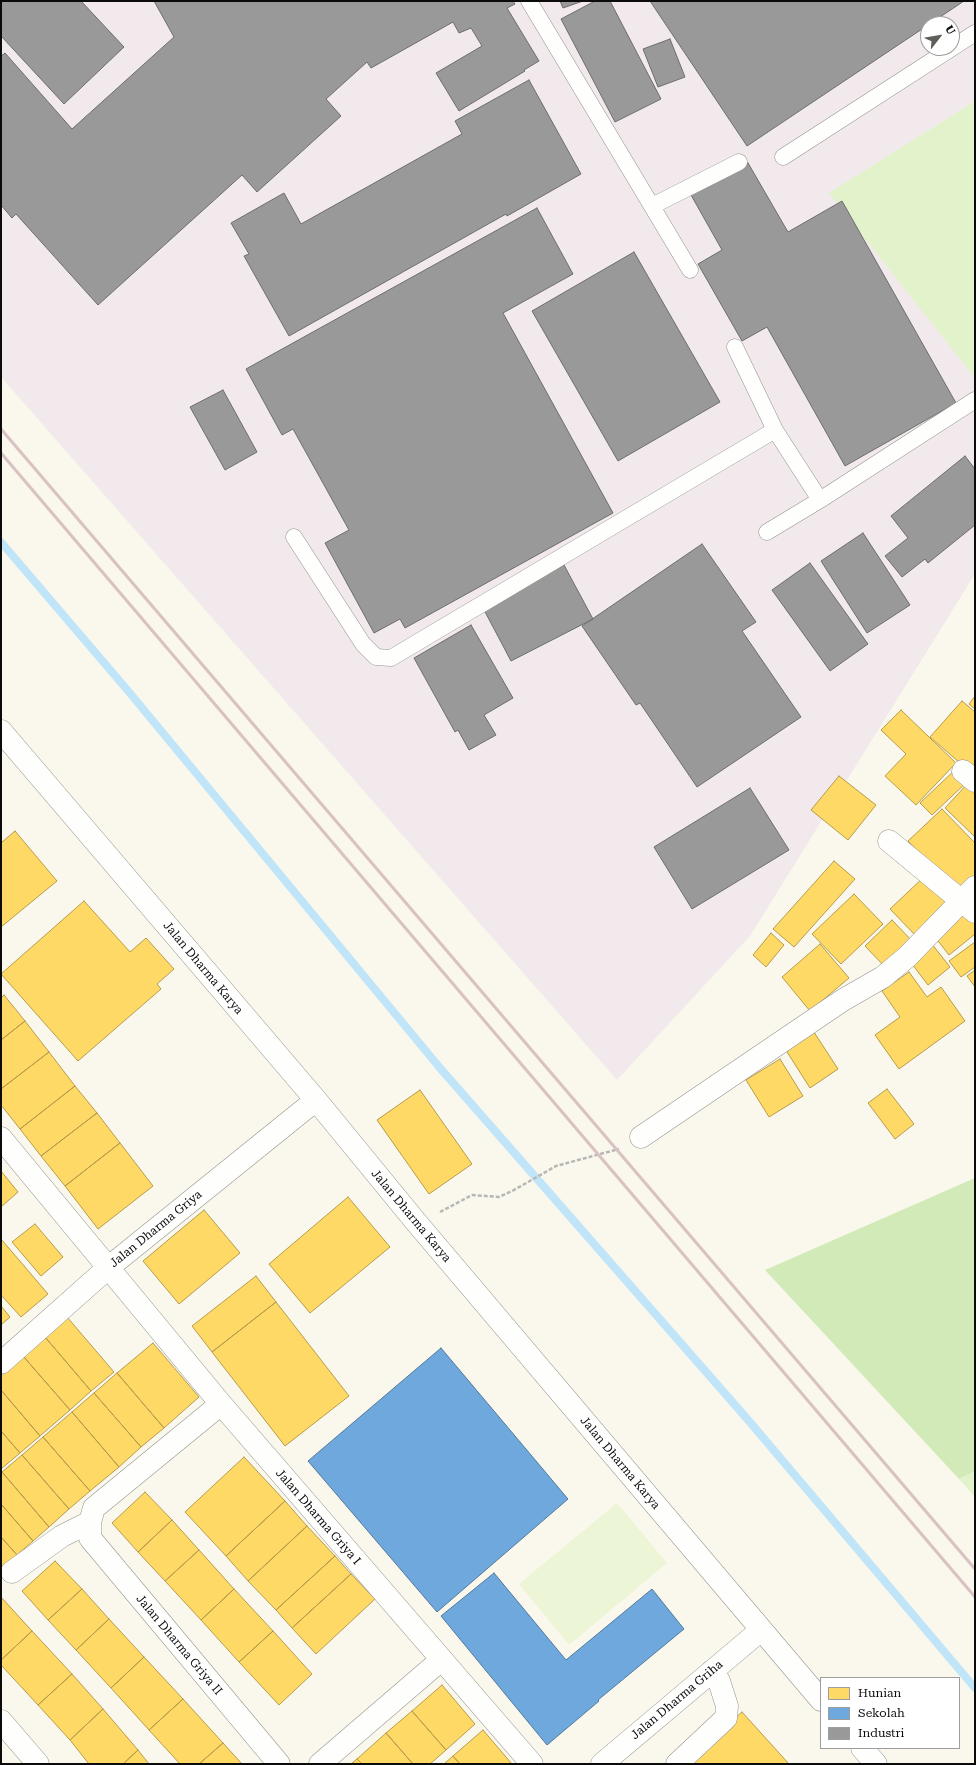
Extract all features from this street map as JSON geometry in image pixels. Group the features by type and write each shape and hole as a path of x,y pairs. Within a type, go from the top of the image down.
{"street":[{"name":"Jalan Dharma Karya","path":"1,732 316,1100 757,1634 820,1699"},
{"path":"641,1137 844,1000 883,977 971,900 889,842"},
{"name":"Jalan Dharma Griya","path":"1,1363 109,1267 316,1100"},
{"name":"Jalan Dharma Griya I","path":"1,1138 221,1404 532,1764"},
{"path":"12,1572 62,1536 90,1522 94,1508 221,1404"},
{"name":"Jalan Dharma Griya II","path":"90,1522 90,1538 279,1764"},
{"name":"Jalan Dharma Griha","path":"605,1763 757,1634"},
{"path":"320,1764 441,1660"},
{"path":"677,1764 726,1718 727,1706 718,1681 712,1671"},
{"path":"1,1721 38,1764"},
{"path":"863,1749 876,1764"}],"lane":[{"path":"532,6 690,270"},
{"path":"783,157 975,33"},
{"path":"652,206 739,162"},
{"path":"734,347 775,430 820,500"},
{"path":"768,532 975,400"},
{"path":"294,537 363,644 376,657 391,658 775,430"}],"path":[{"path":"416,1222 437,1214 472,1195 499,1197 556,1166 618,1150 641,1137"}],"shaded area":[{"path":"1,1 975,1 975,101 830,193 975,378 975,574 750,936 617,1080 1,377"}],"green space":[{"path":"975,101 975,378 829,193"},
{"path":"975,1178 975,1471 959,1479 765,1270"},
{"path":"975,1471 975,1497 959,1479"},
{"path":"617,1503 667,1563 569,1645 519,1584"}],"building: Hunian":[{"path":"975,696 975,709 969,704"},
{"path":"962,701 975,712 975,776 930,737"},
{"path":"901,710 956,763 916,805 885,776 906,754 881,730"},
{"path":"957,768 969,780 932,815 920,803"},
{"path":"839,776 876,805 848,840 811,810"},
{"path":"970,781 975,786 975,837 945,808"},
{"path":"942,809 975,843 975,880 959,895 908,841"},
{"path":"15,831 57,881 1,927 1,843"},
{"path":"834,861 855,879 794,947 773,929"},
{"path":"926,875 953,904 917,937 890,909"},
{"path":"854,894 883,924 841,964 812,934"},
{"path":"84,901 130,952 146,938 174,969 157,984 161,989 78,1061 1,974"},
{"path":"969,909 975,916 975,934 949,955 935,937"},
{"path":"892,920 914,943 887,969 865,946"},
{"path":"771,933 784,945 766,967 753,955"},
{"path":"975,942 975,967 961,977 949,961"},
{"path":"931,943 950,967 928,985 909,960"},
{"path":"820,944 849,978 810,1011 782,977"},
{"path":"975,970 975,987 967,976"},
{"path":"909,972 927,997 941,987 965,1021 899,1069 875,1035 900,1017 882,991"},
{"path":"4,995 25,1021 1,1040 1,998"},
{"path":"25,1021 49,1052 1,1089 1,1040"},
{"path":"810,1026 838,1069 810,1088 782,1044"},
{"path":"49,1052 75,1086 20,1129 1,1105 1,1089"},
{"path":"780,1059 803,1096 769,1117 746,1080"},
{"path":"75,1086 97,1113 41,1156 20,1129"},
{"path":"887,1089 914,1124 895,1139 868,1103"},
{"path":"420,1090 472,1164 429,1194 377,1120"},
{"path":"97,1113 120,1143 65,1186 41,1156"},
{"path":"120,1143 153,1186 98,1229 65,1186"},
{"path":"1,1171 18,1192 1,1207"},
{"path":"348,1197 390,1247 310,1313 269,1264"},
{"path":"204,1210 240,1253 179,1304 143,1261"},
{"path":"35,1224 63,1257 41,1276 12,1242"},
{"path":"1,1239 48,1294 21,1317 1,1295"},
{"path":"256,1276 276,1302 212,1352 192,1326"},
{"path":"276,1302 349,1396 285,1446 212,1352"},
{"path":"1,1306 10,1317 1,1325"},
{"path":"67,1317 114,1372 91,1391 45,1337"},
{"path":"45,1337 91,1391 70,1410 23,1356"},
{"path":"153,1343 199,1397 164,1428 117,1373"},
{"path":"23,1356 70,1410 40,1436 1,1390 1,1375"},
{"path":"117,1373 164,1428 141,1447 94,1393"},
{"path":"1,1390 40,1436 20,1453 1,1431"},
{"path":"94,1393 141,1447 119,1467 72,1412"},
{"path":"72,1412 119,1467 90,1491 43,1437"},
{"path":"1,1431 20,1453 1,1469"},
{"path":"43,1437 90,1491 69,1509 22,1455"},
{"path":"22,1455 69,1509 49,1527 2,1472"},
{"path":"244,1457 285,1501 226,1556 185,1512"},
{"path":"2,1472 49,1527 33,1541 1,1504"},
{"path":"145,1492 172,1520 138,1552 112,1523"},
{"path":"285,1501 307,1526 248,1581 226,1556"},
{"path":"1,1504 33,1541 17,1555 1,1537"},
{"path":"172,1520 199,1550 165,1581 138,1552"},
{"path":"307,1526 335,1556 276,1610 248,1581"},
{"path":"1,1537 17,1555 1,1568"},
{"path":"199,1550 234,1589 201,1620 165,1581"},
{"path":"335,1556 351,1574 292,1628 276,1610"},
{"path":"55,1561 82,1589 48,1620 22,1591"},
{"path":"351,1574 375,1599 316,1654 292,1628"},
{"path":"82,1589 109,1619 76,1650 48,1620"},
{"path":"234,1589 273,1631 239,1662 201,1620"},
{"path":"1,1597 32,1631 1,1660"},
{"path":"109,1619 144,1657 111,1688 76,1650"},
{"path":"32,1631 72,1674 38,1705 1,1665 1,1660"},
{"path":"273,1631 312,1674 279,1705 239,1662"},
{"path":"144,1657 183,1699 149,1730 111,1688"},
{"path":"72,1674 103,1709 70,1740 38,1705"},
{"path":"442,1685 475,1724 446,1750 412,1711"},
{"path":"183,1699 223,1743 199,1764 180,1764 149,1730"},
{"path":"103,1709 138,1750 123,1764 89,1764 70,1740"},
{"path":"412,1711 446,1750 430,1764 413,1764 386,1733"},
{"path":"742,1712 789,1764 692,1764 688,1760"},
{"path":"483,1730 512,1764 460,1764 453,1756"},
{"path":"386,1733 413,1764 362,1764 357,1759"},
{"path":"223,1743 242,1764 199,1764"},
{"path":"138,1750 149,1764 123,1764"},
{"path":"453,1756 460,1764 444,1764"},
{"path":"357,1759 362,1764 351,1764"}],"building: Sekolah":[{"path":"441,1348 568,1499 437,1612 308,1461"},
{"path":"494,1573 566,1660 652,1589 684,1629 598,1700 599,1701 547,1745 441,1616"}],"building: Industri":[{"path":"1,1 81,1 124,47 64,104 1,36"},
{"path":"154,1 513,1 515,4 507,8 539,61 459,111 436,73 482,46 471,28 459,33 453,22 371,68 367,62 326,99 341,116 257,192 242,175 98,305 16,214 12,218 1,205 1,56 5,53 72,129 174,37"},
{"path":"560,1 583,1 563,8"},
{"path":"595,1 610,1 661,99 615,122 561,19"},
{"path":"650,1 964,1 942,16 920,16 920,30 747,146"},
{"path":"670,39 685,77 658,87 643,49"},
{"path":"529,80 581,174 507,216 506,214 289,336 244,256 249,254 231,223 284,193 301,224 462,134 455,121"},
{"path":"748,163 788,232 842,201 956,403 845,466 767,327 742,341 698,264 722,250 691,195"},
{"path":"537,208 573,274 503,313 613,513 405,628 400,619 374,633 325,543 349,530 293,429 282,435 246,369"},
{"path":"634,252 720,402 618,461 532,311"},
{"path":"223,390 257,452 225,470 190,407"},
{"path":"965,456 975,469 975,525 928,563 925,559 902,577 885,556 908,538 891,516"},
{"path":"863,533 910,605 867,633 821,561"},
{"path":"702,544 756,622 742,631 801,717 697,787 640,703 636,705 582,626"},
{"path":"810,563 868,644 830,671 772,590"},
{"path":"564,565 593,619 511,661 483,608"},
{"path":"471,625 513,698 484,715 496,735 469,750 458,730 455,732 414,658"},
{"path":"750,788 789,850 692,909 654,847"}],"waterway":[{"path":"1,542 129,692 440,1068 749,1421 975,1688"}],"railway":[{"path":"1,429 975,1569"},
{"path":"1,453 975,1597"}]}
